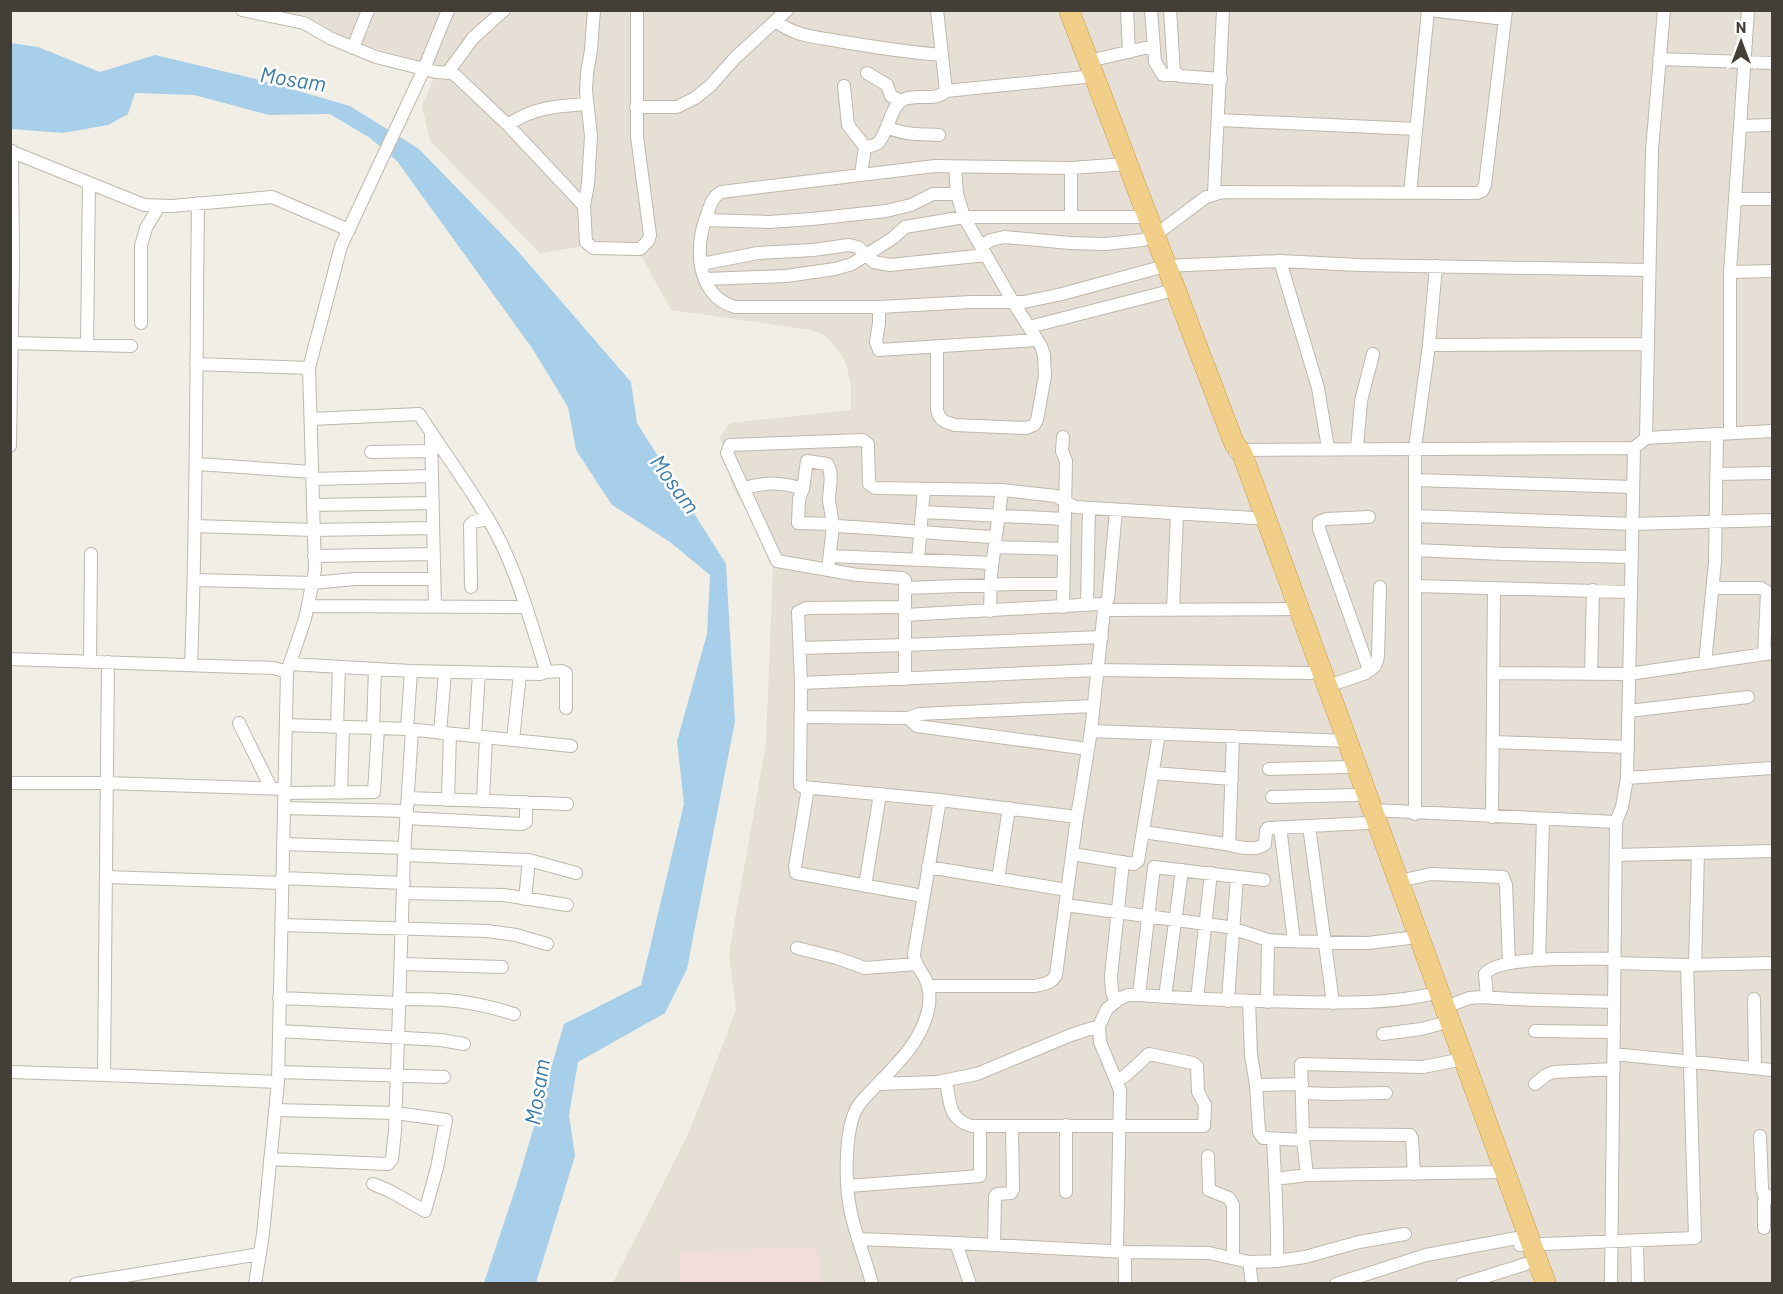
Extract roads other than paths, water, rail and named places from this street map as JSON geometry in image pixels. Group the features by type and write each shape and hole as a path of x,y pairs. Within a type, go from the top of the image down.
{"highway":[{"path":"1069,10 1294,609 1328,686 1346,767 1356,795 1370,817 1399,880 1458,1060 1500,1172 1533,1284"},
{"path":"1294,609 1311,673 1342,741 1370,817 1409,938 1439,1004"},
{"path":"1524,1248 1546,1284"}],"street":[{"path":"242,10 304,23 330,38 376,57 424,69 453,73 508,125 584,206"},
{"path":"353,48 368,10"},
{"path":"255,1284 278,1077 289,668 308,606 314,555 309,368 341,246 424,69 448,10"},
{"path":"448,72 472,38 504,10"},
{"path":"591,11 591,50 586,73 591,136 584,206 586,242 589,247 593,248 640,249 648,241 650,226 642,180 636,107 637,10"},
{"path":"636,107 683,106 710,86 735,58 787,10"},
{"path":"937,10 946,91"},
{"path":"1127,10 1129,52"},
{"path":"1151,10 1153,46 1159,71 1163,75 1221,79"},
{"path":"1170,10 1176,75"},
{"path":"1214,193 1223,10"},
{"path":"700,264 758,253 813,250 849,245 858,247 874,262 890,265 983,251 991,240 1004,237 1105,244 1143,240 1154,236 1214,193 1469,195 1482,191 1485,185 1505,15 1429,10 1410,193"},
{"path":"1646,438 1652,150 1664,10"},
{"path":"1705,663 1713,588 1717,474 1724,434 1730,272 1748,10"},
{"path":"776,21 788,30 808,36 871,48 942,56"},
{"path":"867,73 887,85 891,96 901,101 938,96 946,91 1092,69 1129,52 1153,46"},
{"path":"1659,59 1773,63"},
{"path":"844,86 848,125 865,147 861,174"},
{"path":"865,147 877,143 901,101"},
{"path":"508,125 519,117 540,109 587,104"},
{"path":"1219,120 1416,129"},
{"path":"1740,126 1773,125"},
{"path":"887,127 913,134 939,135"},
{"path":"10,446 11,151 144,205 159,206 272,197 348,230"},
{"path":"1127,164 1071,168 935,166 721,192 714,198 705,220 699,244 700,264 714,295 727,305 735,307 879,308 971,302 1013,302 1062,294 1165,266 1280,261 1649,270"},
{"path":"937,347 939,418 955,425 1026,428 1034,425 1044,389 1044,355 964,217 957,194 955,167"},
{"path":"1071,168 1071,216"},
{"path":"87,345 89,183"},
{"path":"705,220 796,221 891,210 918,202 933,194 957,194"},
{"path":"1735,199 1773,199"},
{"path":"191,665 197,464 195,416 198,203"},
{"path":"141,323 141,246 146,228 159,206"},
{"path":"891,210 897,224 902,228"},
{"path":"706,279 813,273 852,264 893,238 902,228 964,217 1147,217"},
{"path":"1280,261 1318,388 1328,448"},
{"path":"1414,814 1415,448 1429,345 1436,266"},
{"path":"1730,272 1773,271"},
{"path":"1029,327 1174,290"},
{"path":"879,308 876,342 879,350 1037,340"},
{"path":"12,343 131,346"},
{"path":"1429,345 1648,344"},
{"path":"1357,448 1361,401 1372,354"},
{"path":"196,364 309,368"},
{"path":"310,419 418,414 488,519 526,607 545,667 544,672"},
{"path":"1235,449 1634,448 1646,438 1773,431"},
{"path":"431,433 435,607"},
{"path":"1063,437 1062,451 1066,461 1063,607"},
{"path":"905,679 905,580 864,576 777,561 727,453 730,445 863,440 868,444 871,486 875,488 1002,490 1056,496 1075,507 1260,517"},
{"path":"1611,1284 1616,822 1622,807 1627,778 1634,448"},
{"path":"371,452 432,451"},
{"path":"828,570 833,525 829,500 830,466 807,461 799,500 798,523 833,525 920,531 1065,549"},
{"path":"197,464 312,476 432,477"},
{"path":"1717,474 1773,473"},
{"path":"1415,480 1633,487"},
{"path":"745,488 764,483 779,483 803,489"},
{"path":"918,559 924,489"},
{"path":"990,611 992,563 1002,490"},
{"path":"313,505 433,503"},
{"path":"1087,605 1089,508"},
{"path":"928,986 1035,986 1050,982 1056,975 1091,731 1104,608 1108,599 1116,510"},
{"path":"922,512 1065,519"},
{"path":"1173,610 1177,514"},
{"path":"1414,516 1633,524 1773,520"},
{"path":"1368,670 1318,525 1321,520 1326,519 1369,517"},
{"path":"471,587 470,525 473,522 488,519"},
{"path":"195,526 314,530 433,528"},
{"path":"1414,550 1632,557"},
{"path":"90,662 91,554"},
{"path":"314,555 434,554"},
{"path":"830,556 992,563"},
{"path":"194,580 312,583 355,579 434,579"},
{"path":"905,588 1063,584"},
{"path":"1328,686 1374,668 1377,663 1380,586"},
{"path":"1414,586 1631,592"},
{"path":"1492,817 1494,588"},
{"path":"1495,673 1629,674 1768,653 1767,592 1761,588 1713,588"},
{"path":"1591,674 1593,590"},
{"path":"1077,817 940,800 803,787 799,781 801,683 797,617 800,610 806,608 990,611 1098,604 1104,608 1173,610 1294,609"},
{"path":"308,606 526,607"},
{"path":"800,648 1102,637"},
{"path":"10,659 520,674 562,671 566,673 566,708"},
{"path":"104,1075 108,662"},
{"path":"339,667 341,793"},
{"path":"10,783 106,783 271,788 285,791 341,793 374,792 375,669"},
{"path":"801,683 1097,670 1311,673"},
{"path":"270,1159 388,1164 392,1159 396,1113 411,671"},
{"path":"445,672 448,800"},
{"path":"479,673 483,801"},
{"path":"513,740 520,674"},
{"path":"1629,711 1748,697"},
{"path":"801,717 908,718 919,714 1093,706"},
{"path":"908,718 917,726 1088,749"},
{"path":"239,723 271,788"},
{"path":"287,724 410,730 571,746"},
{"path":"1091,731 1342,741"},
{"path":"1072,854 1134,864 1138,861 1159,734"},
{"path":"1229,844 1233,736"},
{"path":"1494,742 1628,747"},
{"path":"1269,769 1346,767"},
{"path":"1627,778 1773,768"},
{"path":"1153,772 1232,779"},
{"path":"808,788 795,871 799,874 923,896"},
{"path":"865,886 880,794"},
{"path":"1272,797 1356,795"},
{"path":"407,809 448,800 567,804"},
{"path":"872,1284 850,1211 848,1144 852,1117 861,1102 907,1053 921,1027 929,1005 926,979 916,964 914,954 940,800"},
{"path":"284,808 407,809 522,824 526,822 526,802"},
{"path":"998,879 1009,808"},
{"path":"1143,832 1238,847 1263,847 1267,829 1309,826 1370,817 1414,814 1616,822"},
{"path":"1539,960 1543,819"},
{"path":"1309,826 1333,1003"},
{"path":"1280,827 1294,941"},
{"path":"283,844 529,860 576,873"},
{"path":"1616,855 1773,851"},
{"path":"1336,1284 1419,1257 1695,1238 1690,1062 1691,965 1698,853"},
{"path":"525,899 529,860"},
{"path":"1116,1002 1111,982 1123,862"},
{"path":"1138,995 1155,866 1264,880"},
{"path":"928,867 1067,890"},
{"path":"1166,997 1182,870"},
{"path":"1197,999 1211,873"},
{"path":"1399,880 1431,874 1503,877 1506,885 1509,963"},
{"path":"106,877 282,881 403,888 504,895 567,905"},
{"path":"1228,1001 1237,877"},
{"path":"1065,905 1233,928 1268,940 1368,943 1409,938"},
{"path":"281,925 487,931 516,935 547,944"},
{"path":"1267,1002 1268,940"},
{"path":"797,948 865,968 916,964"},
{"path":"1487,998 1486,972 1509,963 1539,960 1691,965 1773,963"},
{"path":"401,964 502,967"},
{"path":"1125,1284 1125,1252 1122,1251 1120,1090 1100,1042 1099,1026 1107,1009 1128,995 1228,1001 1333,1003 1411,999 1439,1004 1469,998 1614,1002"},
{"path":"279,998 400,1001 447,999 466,1001 514,1014"},
{"path":"1754,999 1755,1068"},
{"path":"1248,1001 1259,1132 1263,1138 1410,1136 1414,1174"},
{"path":"1383,1034 1421,1029 1439,1004"},
{"path":"879,1084 946,1081 977,1074 1071,1035 1099,1026"},
{"path":"279,1031 441,1040 464,1044"},
{"path":"1535,1031 1614,1032"},
{"path":"946,1081 954,1116 963,1124 1202,1127 1205,1124 1205,1105 1198,1094 1197,1066 1193,1063 1149,1054 1125,1076 1116,1081"},
{"path":"1614,1054 1773,1070"},
{"path":"1307,1175 1303,1137 1301,1064 1400,1068 1423,1067 1458,1060"},
{"path":"1535,1084 1554,1072 1614,1069"},
{"path":"10,1072 278,1077 397,1074 444,1077"},
{"path":"1256,1085 1302,1088 1331,1094 1386,1092"},
{"path":"275,1110 396,1113 447,1122 426,1210 423,1211 390,1191 373,1184"},
{"path":"1066,1125 1066,1191"},
{"path":"848,1186 980,1176 980,1126"},
{"path":"994,1245 995,1196 1011,1193 1013,1190 1012,1126"},
{"path":"1760,1136 1762,1188 1769,1198 1764,1228"},
{"path":"1273,1139 1278,1228 1277,1261"},
{"path":"1208,1156 1209,1190 1229,1198 1233,1205 1233,1258"},
{"path":"1275,1179 1307,1175 1500,1172"},
{"path":"859,1239 1209,1253 1248,1262 1305,1257 1359,1242 1405,1234"},
{"path":"1637,1241 1638,1284"},
{"path":"957,1244 970,1284"},
{"path":"1462,1284 1524,1248"},
{"path":"76,1284 260,1254"},
{"path":"1248,1262 1252,1284"}],"water":[{"name":"Mosam","path":"10,43 38,47 100,72 155,55 264,81 350,106 419,149 516,249 631,382 637,423 726,564 735,721 687,969 665,1013 578,1062 569,1115 575,1156 536,1283 484,1283 517,1184 564,1024 641,985 684,804 677,741 707,634 710,575 670,542 612,505 576,450 568,407 532,348 397,161 370,138 330,114 269,115 194,95 135,93 128,114 108,125 63,133 11,129"}]}
